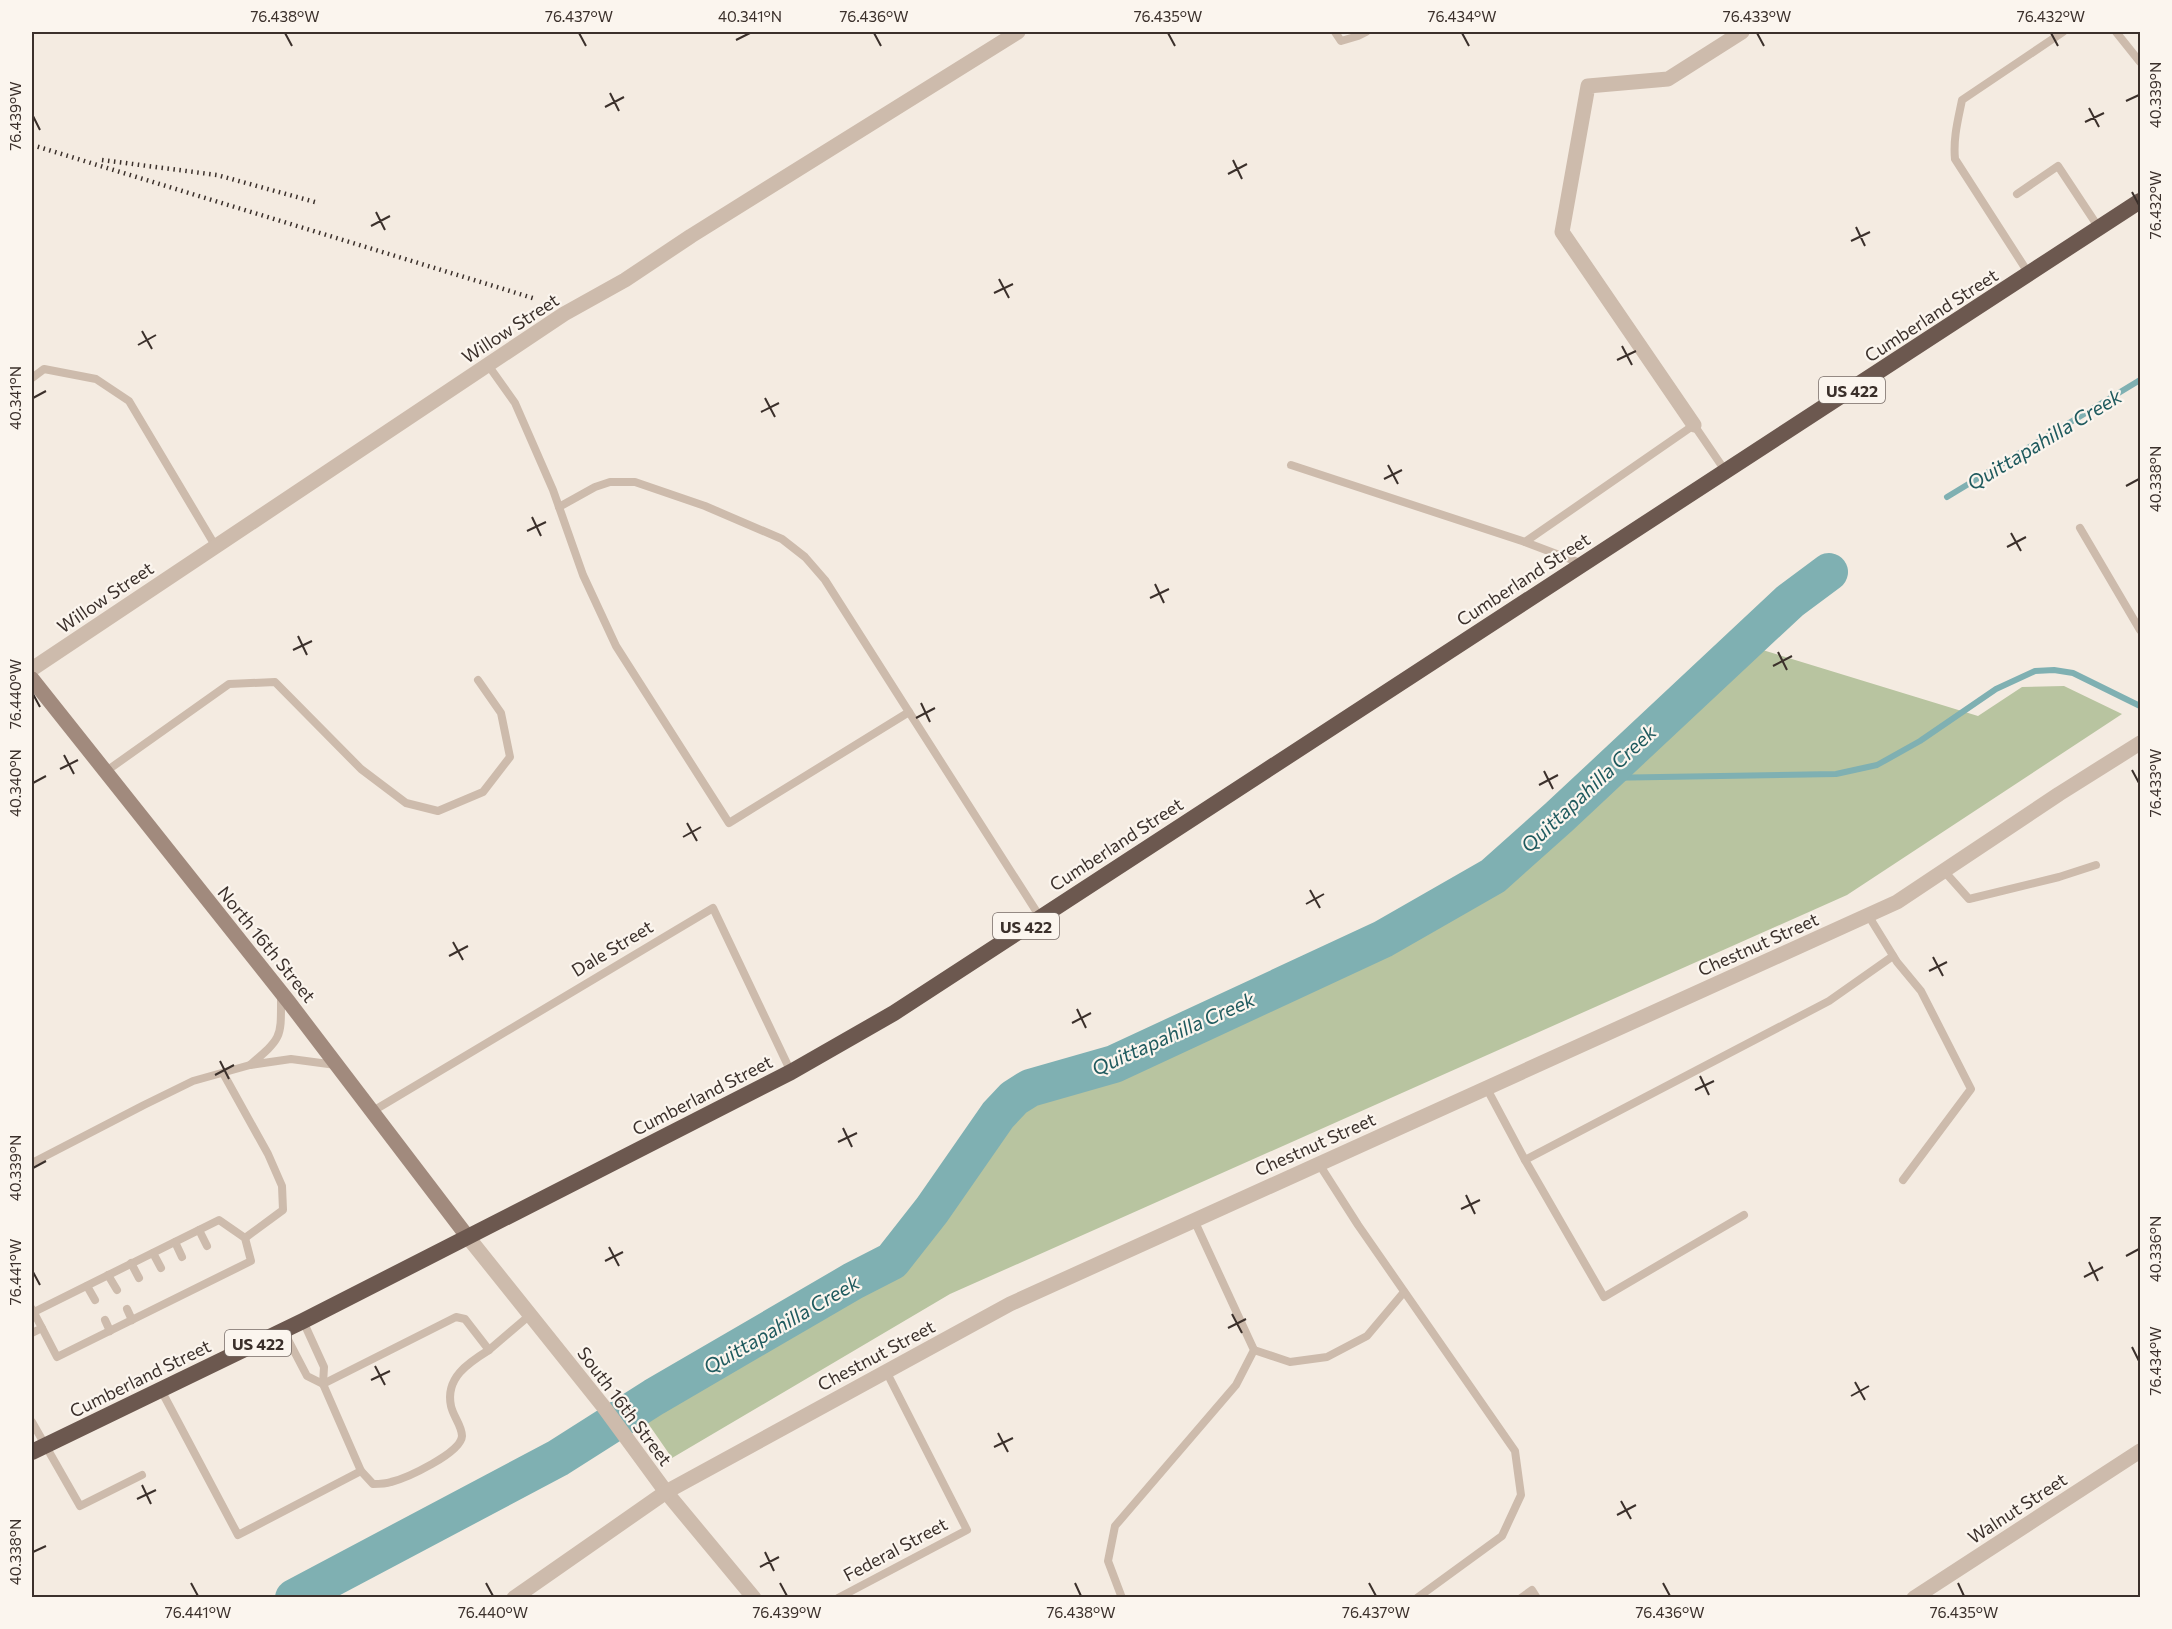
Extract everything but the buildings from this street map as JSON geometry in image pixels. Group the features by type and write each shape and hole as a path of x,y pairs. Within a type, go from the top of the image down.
{"highway":[{"name":"Cumberland Street","path":"39,1449 303,1321 791,1072 894,1013 2140,201"}],"main road":[{"name":"North 16th Street","path":"32,679 281,992 467,1236"}],"street":[{"name":"Willow Street","path":"32,669 564,314 625,280 1018,32"},
{"path":"1694,425 1562,232 1588,86 1668,79 1742,32"},
{"name":"Chestnut Street","path":"518,1596 666,1492 1010,1304 1897,902 2140,743"},
{"name":"South 16th Street","path":"467,1236 603,1406 666,1492 754,1598"},
{"name":"Walnut Street","path":"1914,1598 2140,1451"}],"lane":[{"path":"1335,32 1341,41 1366,32"},
{"path":"2029,274 1955,159 1956,127 1962,100 2062,32"},
{"path":"2116,32 2140,62"},
{"path":"2017,194 2058,166 2099,228"},
{"path":"488,365 515,403 559,507 583,575 616,646 729,823 909,712"},
{"path":"32,378 44,369 96,379 129,400 216,547"},
{"path":"1525,542 1694,425 1726,472"},
{"path":"1291,465 1525,542 1583,564"},
{"path":"559,507 609,482 635,482 705,506 782,539 805,557 825,580 1040,917"},
{"path":"2080,528 2140,630"},
{"path":"105,772 229,684 275,682 361,769 406,803 438,811 483,792 510,758 501,713 478,680"},
{"path":"1944,870 1969,899 2059,877 2096,865"},
{"name":"Dale Street","path":"373,1111 713,908 791,1072"},
{"path":"1868,915 1893,956 1922,991 1971,1089 1903,1180"},
{"path":"1525,1160 1829,1001 1893,956"},
{"path":"250,1065 277,1040 281,1031 281,992"},
{"path":"32,1163 193,1082 250,1065 291,1059 338,1065"},
{"path":"223,1073 268,1154 282,1186 283,1210 245,1238"},
{"path":"1486,1087 1604,1297 1744,1215"},
{"path":"1319,1164 1404,1292 1515,1451 1521,1495 1502,1536 1417,1598"},
{"path":"219,1220 245,1238 251,1261 57,1357 33,1309 87,1286 219,1220"},
{"path":"1194,1220 1254,1350 1290,1362 1327,1358 1367,1336 1404,1292"},
{"path":"199,1230 207,1246"},
{"path":"175,1242 182,1257"},
{"path":"153,1253 161,1268"},
{"path":"131,1263 139,1278"},
{"path":"216,1265 222,1275"},
{"path":"108,1275 117,1290"},
{"path":"193,1278 198,1287"},
{"path":"87,1286 95,1300"},
{"path":"171,1288 176,1298"},
{"path":"149,1299 154,1309"},
{"path":"127,1309 132,1320"},
{"path":"303,1321 324,1367 323,1384 361,1471 373,1484 390,1483 448,1455 460,1443 462,1434 451,1406 450,1392 455,1376 530,1315"},
{"path":"323,1384 456,1317 465,1319 489,1350"},
{"path":"105,1320 110,1331"},
{"path":"32,1333 42,1328"},
{"path":"284,1330 307,1376 323,1384"},
{"path":"1122,1598 1108,1561 1115,1526 1236,1386 1254,1350"},
{"name":"Federal Street","path":"838,1598 967,1530 886,1371"},
{"path":"161,1390 238,1535 361,1471"},
{"path":"32,1422 39,1449 80,1506 142,1475"},
{"path":"1521,1598 1532,1590 1537,1598"}],"green space":[{"path":"1756,648 1978,716 2022,687 2064,686 2122,714 1847,895 950,1294 672,1458 645,1419 900,1271 1013,1115 1030,1101 1120,1074 1398,945 1499,884"}],"waterway":[{"name":"Quittapahilla Creek","path":"1947,497 2140,380"},
{"name":"Quittapahilla Creek","path":"294,1598 558,1458 654,1397 853,1281 892,1261 932,1210 998,1115 1014,1098 1030,1088 1114,1064 1383,939 1493,876 1790,601 1829,572"},
{"path":"1601,778 1836,774 1877,765 1920,741 1996,689 2035,671 2054,670 2073,673 2140,706"}],"railway":[{"path":"32,145 536,299"},
{"path":"102,160 217,175 315,202"}]}
